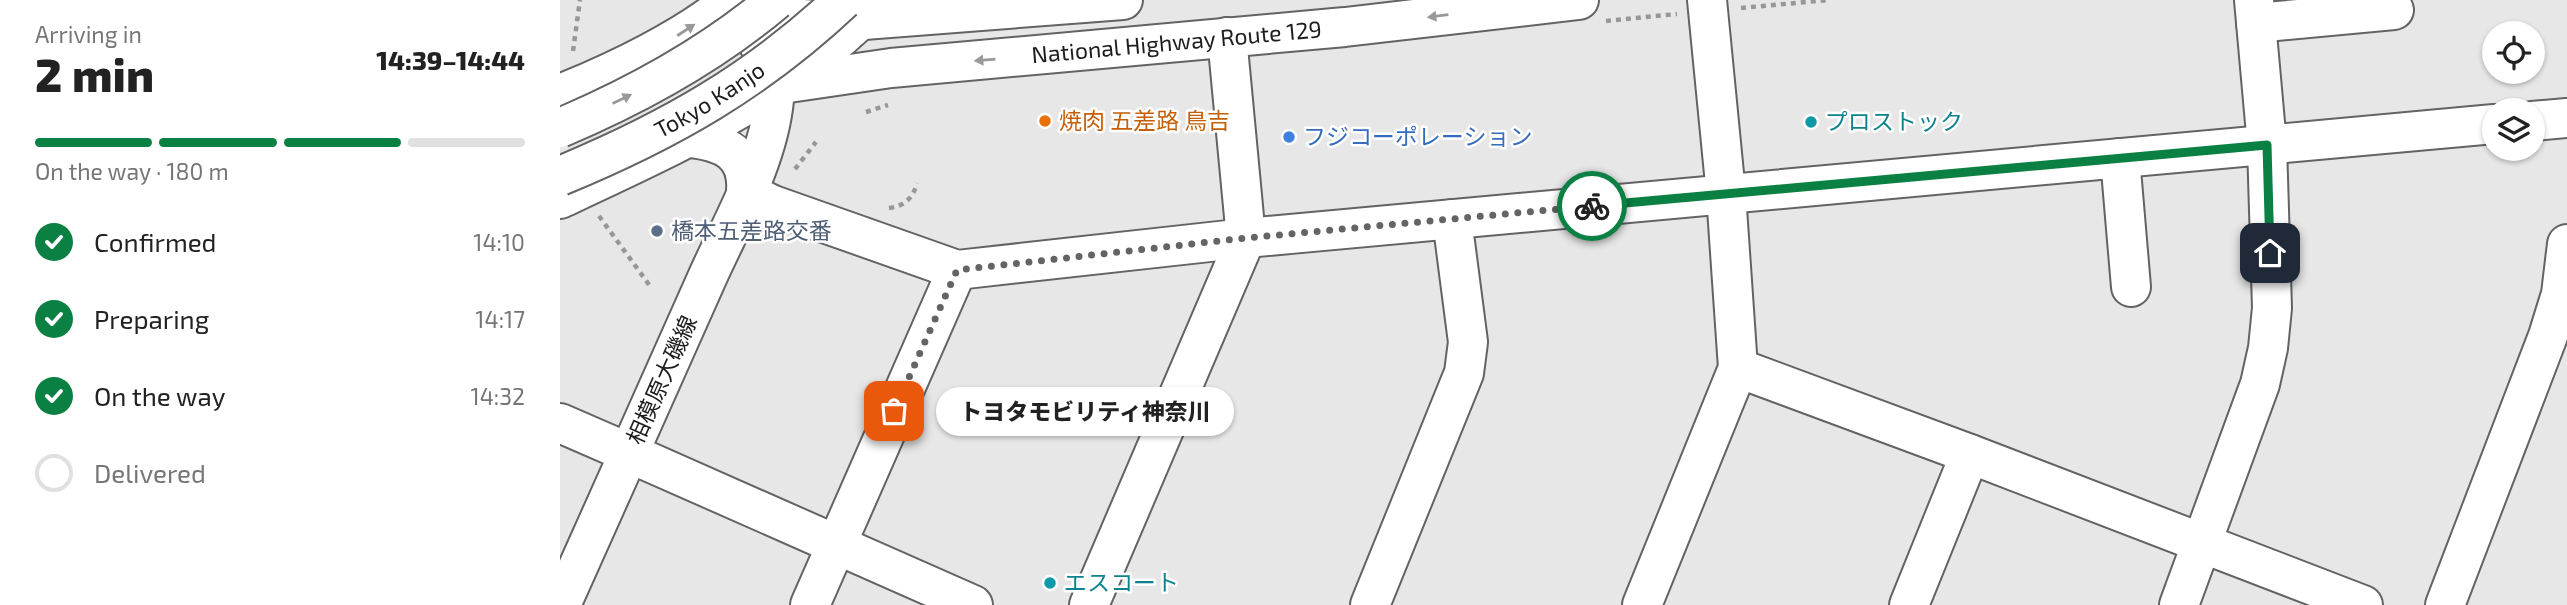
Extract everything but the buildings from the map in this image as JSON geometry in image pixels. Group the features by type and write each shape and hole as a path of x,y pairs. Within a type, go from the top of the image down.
{"main road":[{"name":"Tokyo Kanjo","path":"560,128 675,72 716,47 776,0"},
{"name":"National Highway Route 129","path":"724,2 803,19 861,7 1123,0"},
{"name":"National Highway Route 129","path":"775,85 893,86 1227,37 1345,27 1579,0"},
{"path":"1642,605 1738,368 1726,194 1707,0"},
{"path":"566,78 606,76 671,40 724,2 800,49 893,86"},
{"name":"相模原大磯線","path":"724,2 755,38 766,57 775,85 772,114 767,136 746,192 629,453 972,605"},
{"path":"560,199 690,138 730,115 817,55 861,7"},
{"name":"Tokyo Kanjo","path":"560,176 618,152 681,121 738,86 788,50 861,7"},
{"path":"2179,605 2260,384 2268,348 2272,308 2267,145 2255,11 2393,10"},
{"path":"1089,605 1246,238 1227,37"},
{"path":"2545,120 2567,118"},
{"path":"690,138 710,140 729,149 741,161 747,177 746,192 774,205 957,270 1246,238 2482,125"},
{"path":"2120,158 2131,287"},
{"path":"1370,605 1465,365 1468,342 1452,219"},
{"path":"2445,605 2548,337 2561,294 2567,244"},
{"path":"810,605 957,270"},
{"path":"1738,368 2363,605"},
{"path":"560,423 629,453 561,605"},
{"path":"1909,605 1970,454"}],"path":[{"path":"566,78 580,0"},
{"path":"866,112 893,86"},
{"path":"791,174 816,142"},
{"path":"887,209 900,206 914,195 917,183"},
{"path":"596,212 650,286"}],"way so far":[{"path":"894,411 957,270 1246,238 1592,206"}],"place":[{"name":"焼肉 五差路 鳥吉","path":"1045,121"},
{"name":"プロストック","path":"1811,122"},
{"name":"フジコーポレーション","path":"1289,137"},
{"name":"橋本五差路交番","path":"657,231"},
{"name":"トヨタモビリティ神奈川","path":"894,411"},
{"name":"エスコート","path":"1050,583"}],"route":[{"path":"1592,206 2267,145 2270,253"}]}
